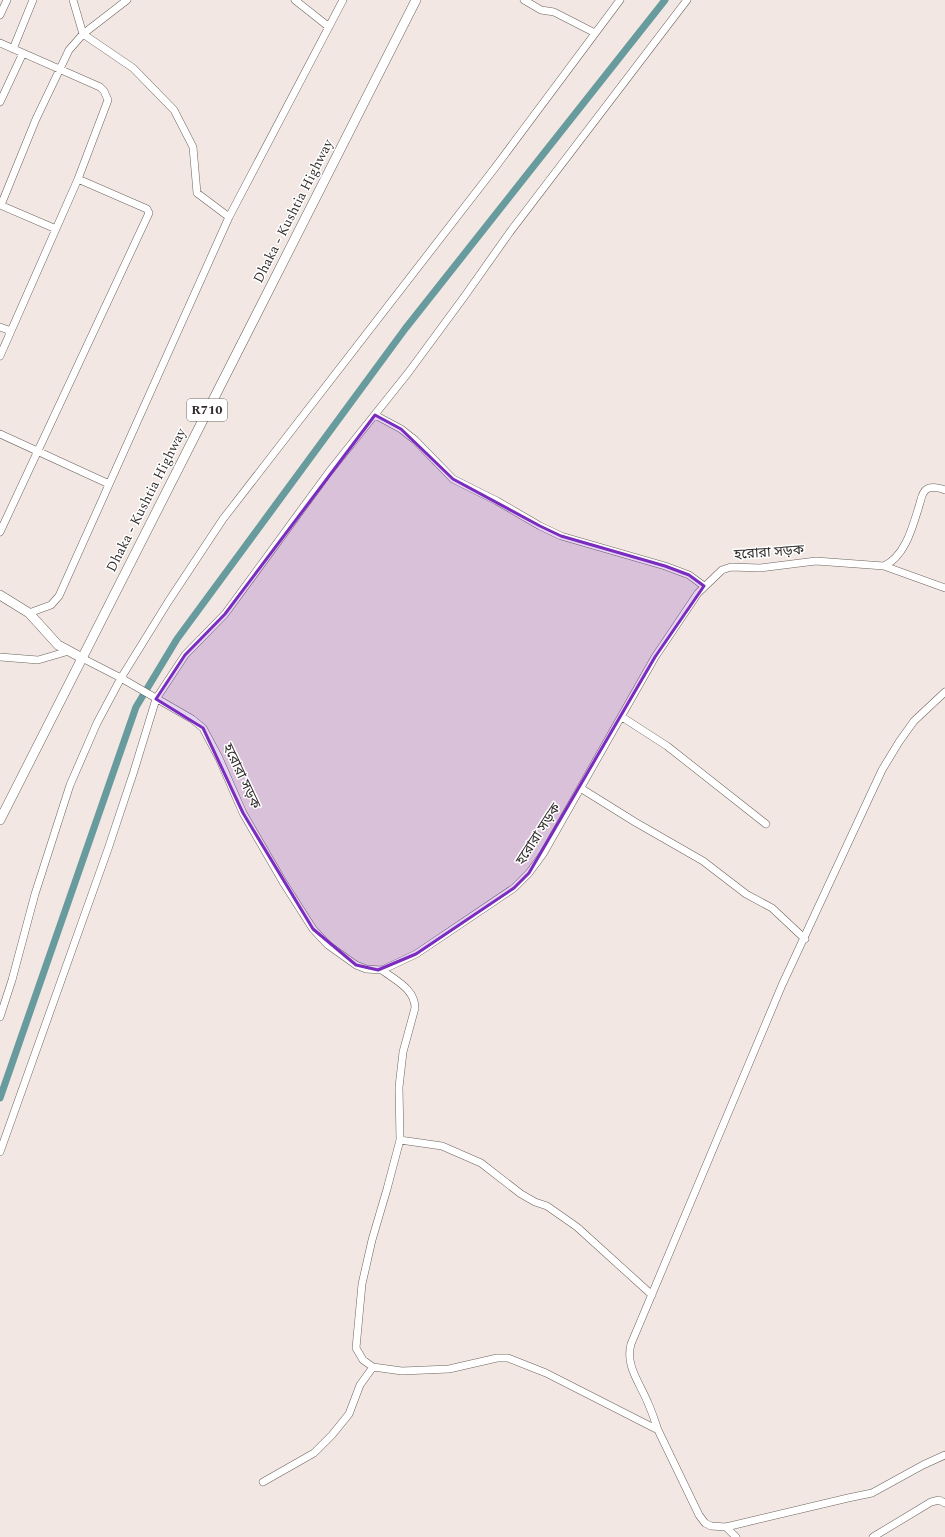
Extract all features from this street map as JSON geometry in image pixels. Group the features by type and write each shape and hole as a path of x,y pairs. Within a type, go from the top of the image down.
{"main road":[{"name":"Dhaka - Kushtia Highway","path":"0,820 416,0"},
{"path":"0,595 29,613 51,639 82,658"}],"street":[{"path":"0,15 7,0"},
{"path":"13,49 33,0"},
{"path":"73,0 73,6 83,34 133,68 174,110 193,147 197,193 230,217"},
{"path":"56,229 0,205 36,119 73,45 83,34 127,0"},
{"path":"295,0 329,27"},
{"path":"29,613 46,608 56,601 230,217 343,0"},
{"path":"524,0 541,10 554,12 595,33"},
{"path":"0,1017 12,980 35,894 70,785 97,723 121,678 168,602 223,519 475,193 620,0"},
{"path":"0,1152 108,849 134,771 155,698 185,655 224,614 330,472 464,297 510,232 687,0"},
{"path":"0,43 100,88 104,91 108,100 78,179 0,356"},
{"path":"0,102 23,53"},
{"path":"0,532 149,213 147,209 78,179"},
{"path":"0,327 11,331"},
{"path":"375,415 401,429 415,440 453,479 497,501 540,526 561,536 679,571 689,575 704,586"},
{"path":"0,434 109,484"},
{"path":"884,566 894,561 901,552 922,495 927,489 934,487 945,490"},
{"name":"হরোরা সড়ক","path":"82,658 121,678 192,719 203,728 220,758 244,813 283,882 313,929 328,945 356,965 366,969 382,970 416,954 514,888 529,873 543,854 582,789 659,651 698,593 722,570 731,567 760,568 816,561 884,566 945,588"},
{"path":"0,657 38,660 69,651"},
{"path":"945,692 914,722 899,742 882,770 805,939 782,985 699,1180 628,1353 630,1366 648,1402 658,1430 699,1515 705,1523 711,1526 726,1527 872,1492 923,1464 945,1455"},
{"path":"622,717 668,746 766,824"},
{"path":"582,789 703,861 746,894 772,908 805,939"},
{"path":"382,970 409,990 415,1001 415,1008 403,1052 401,1066 399,1087 400,1140 372,1240 362,1284 356,1348 363,1360 373,1367 402,1371 449,1369 498,1358 508,1358 546,1373 658,1430"},
{"path":"400,1140 442,1146 481,1163 521,1194 535,1202 547,1206 577,1227 652,1296"},
{"path":"263,1482 314,1453 332,1435 349,1414 360,1385 373,1367"},
{"path":"873,1537 931,1502 939,1500 945,1503"},
{"path":"726,1527 736,1537"}],"highlighted area":[{"path":"375,415 401,429 453,479 540,526 561,536 665,566 689,575 704,586 655,657 529,873 514,888 416,954 378,970 356,965 313,929 243,813 203,728 156,699 185,655 225,614"}],"waterway":[{"path":"0,1098 136,707 177,639 405,329 665,0"}]}
